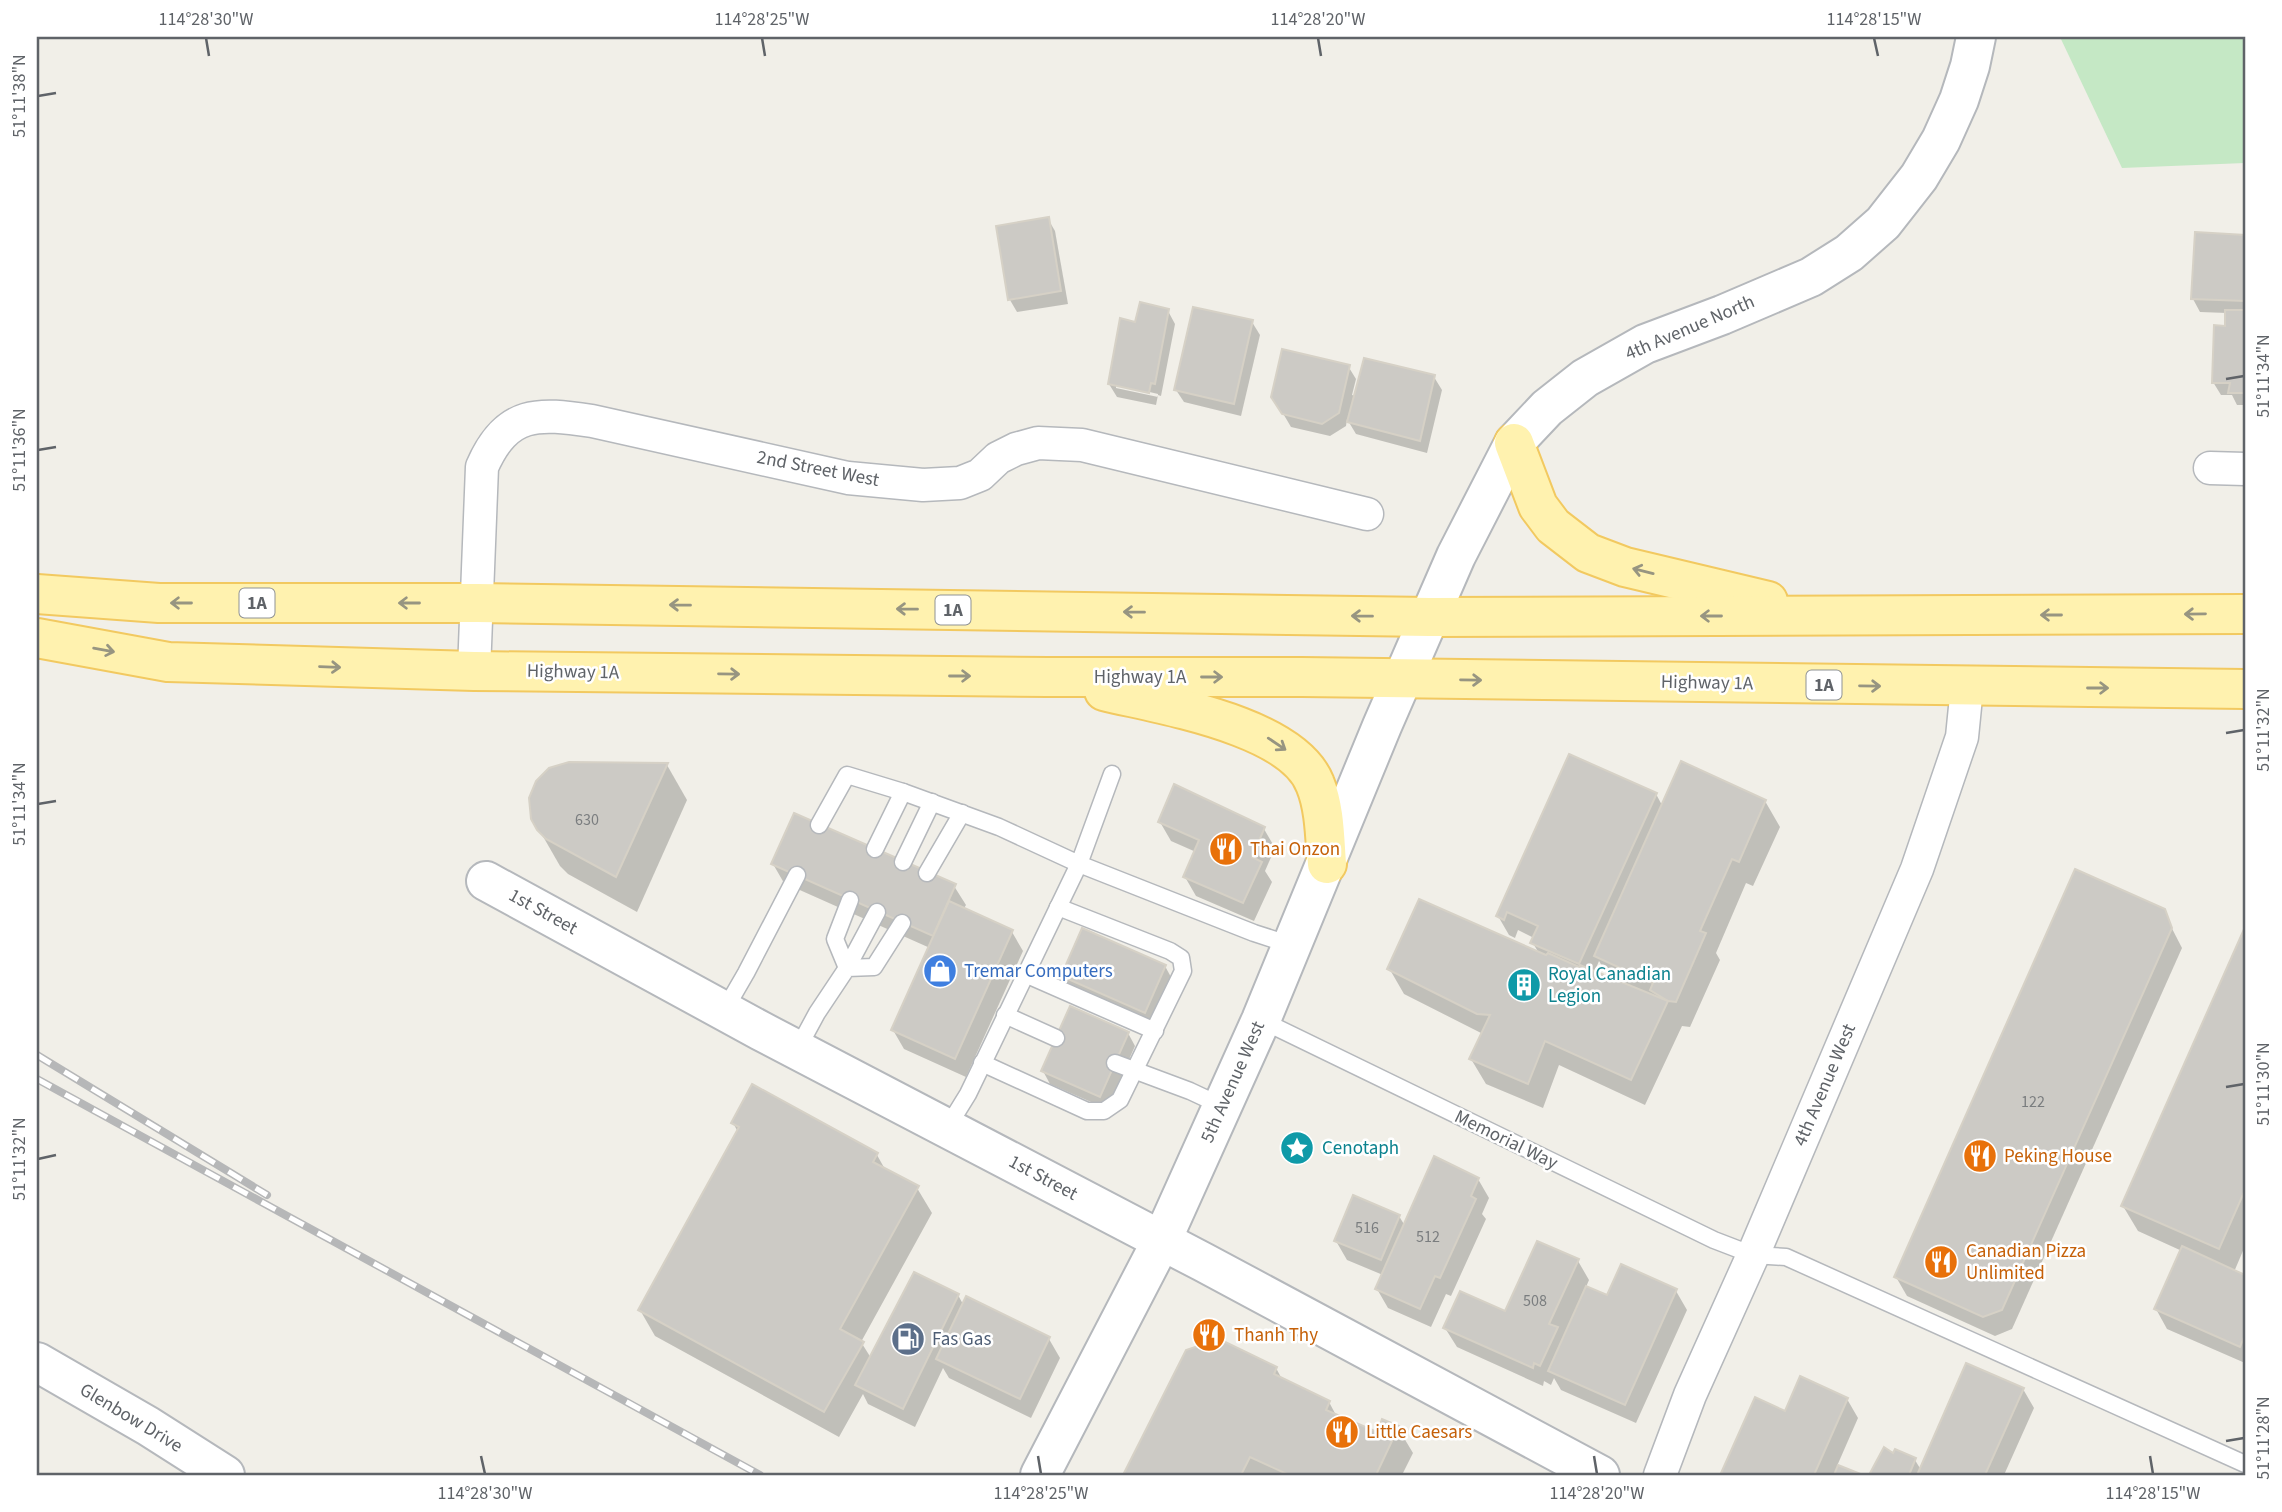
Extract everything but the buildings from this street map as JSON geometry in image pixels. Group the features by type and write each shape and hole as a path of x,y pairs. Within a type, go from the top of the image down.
{"main road":[{"path":"1514,443 1538,506 1553,526 1588,553 1625,567 1828,616"},
{"name":"1A","path":"37,594 159,603 477,603 1430,617 2245,614"},
{"name":"Highway 1A","path":"37,638 168,662 474,671 1302,677 2245,689"},
{"path":"1048,677 1232,723 1269,738 1302,761 1315,783 1324,818 1327,864"}],"street":[{"name":"4th Avenue North","path":"1403,679 1464,537 1514,443 1547,408 1585,377 1645,344 1811,277 1849,253 1883,223 1919,177 1941,140 1959,100 1976,37"},
{"name":"2nd Street West","path":"474,671 482,467 490,448 503,433 524,419 551,415 592,421 848,478 923,485 960,482 980,475 998,458 1016,449 1038,443 1082,445 1367,514"},
{"path":"2210,468 2245,469"},
{"name":"5th Avenue West","path":"1040,1475 1162,1240 1261,1020 1403,679"},
{"name":"4th Avenue West","path":"1660,1475 1690,1395 1917,869 1962,737 1967,687"},
{"name":"1st Street","path":"486,881 724,1011 1162,1240 1600,1475"},
{"name":"Glenbow Drive","path":"37,1362 148,1426 225,1475"}],"lane":[{"path":"947,1128 968,1094 1079,864 1112,774"},
{"path":"820,825 847,775 999,827 1079,864 1254,933 1292,945"},
{"path":"876,849 903,792"},
{"path":"903,862 932,802"},
{"path":"927,873 962,813"},
{"path":"724,1011 797,876"},
{"path":"847,968 835,939 850,900"},
{"path":"982,1063 1087,1111 1104,1111 1120,1100 1136,1071 1183,971 1181,958 1170,951 1058,907"},
{"path":"797,1049 847,968 877,912"},
{"path":"847,968 874,967 902,923"},
{"path":"1026,974 1155,1031"},
{"path":"1005,1016 1056,1038"},
{"name":"Memorial Way","path":"1261,1020 1714,1240 1752,1255 1786,1257 2245,1464"},
{"path":"1115,1063 1222,1106"}],"green space":[{"path":"2060,37 2245,37 2245,163 2122,168"}],"railway":[{"path":"37,1055 267,1195"},
{"path":"37,1079 760,1475"}],"place":[{"name":"Thai Onzon","path":"1226,849"},
{"name":"Tremar Computers","path":"940,971"},
{"name":"Royal Canadian Legion","path":"1524,985"},
{"name":"Cenotaph","path":"1297,1148"},
{"name":"Peking House","path":"1980,1156"},
{"name":"Canadian Pizza Unlimited","path":"1941,1262"},
{"name":"Thanh Thy","path":"1209,1335"},
{"name":"Fas Gas","path":"908,1339"},
{"name":"Little Caesars","path":"1342,1432"}]}
